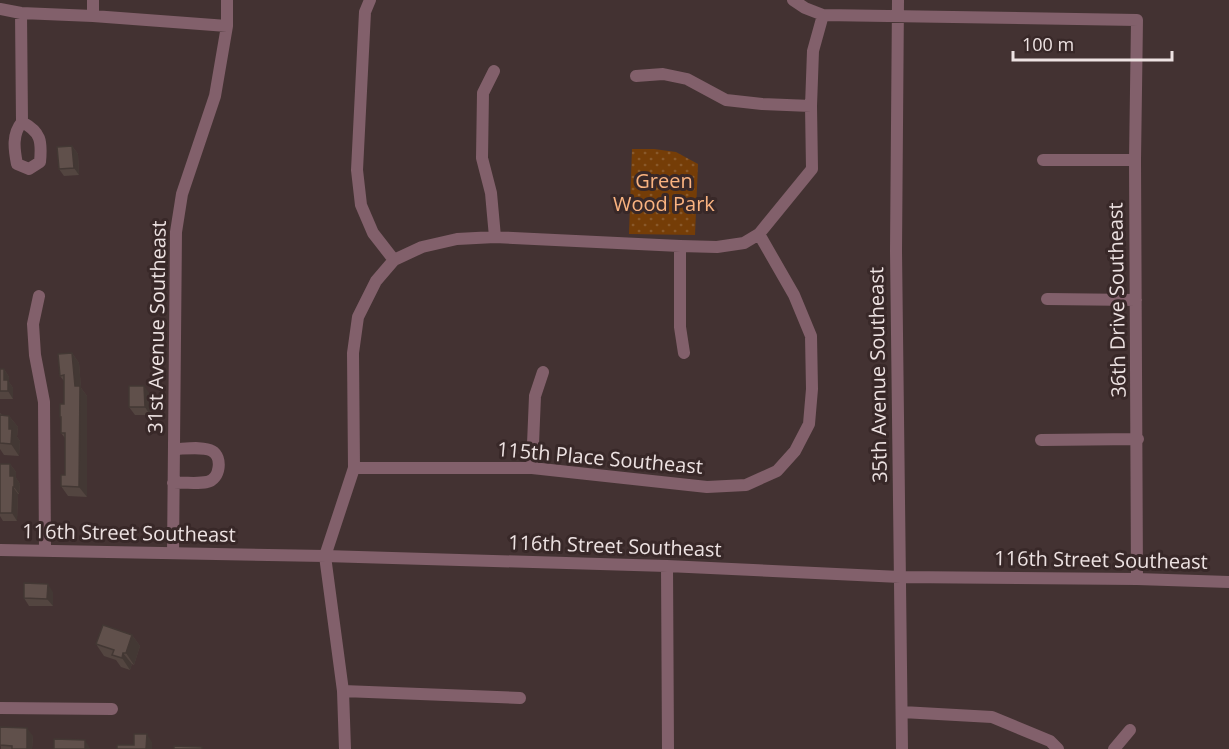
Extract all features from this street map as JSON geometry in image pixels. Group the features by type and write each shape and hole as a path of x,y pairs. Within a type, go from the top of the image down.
{"street":[{"path":"93,0 93,16"},
{"name":"31st Avenue Southeast","path":"172,553 176,232 182,194 215,96 227,26 227,0"},
{"path":"370,0 365,12 357,170 361,205 373,233 394,260"},
{"path":"793,0 823,15 898,16"},
{"name":"35th Avenue Southeast","path":"898,0 896,251 902,749"},
{"path":"0,9 21,13 227,26"},
{"path":"21,13 22,122"},
{"path":"345,749 343,691 325,556 354,468 353,353 358,317 376,280 394,260 422,247 456,239 495,237 717,247 744,243 759,234 812,169 813,51 823,15"},
{"name":"36th Drive Southeast","path":"898,16 1137,20 1135,160 1137,579"},
{"path":"494,71 483,93 482,158 492,193 495,237"},
{"path":"636,76 663,74 687,79 726,100 811,106"},
{"path":"1043,160 1135,160"},
{"name":"115th Place Southeast","path":"354,468 532,468 707,487 746,485 777,471 795,451 809,424 812,389 811,336 794,295 759,234"},
{"path":"680,246 680,327 684,353"},
{"path":"39,296 33,324 35,355 44,402 45,550"},
{"path":"1047,299 1136,300"},
{"path":"532,468 535,396 543,372"},
{"path":"1041,440 1138,439"},
{"path":"173,483 211,481 218,473 219,465 217,455 212,450 174,449"},
{"name":"116th Street Southeast","path":"0,550 667,566 900,577 1229,582"},
{"path":"667,566 669,749"},
{"path":"343,691 520,698"},
{"path":"0,708 112,709"},
{"path":"902,712 992,717 1050,741 1058,749"},
{"path":"1114,749 1130,730"}],"green space":[{"name":"Green Wood Park","path":"632,149 676,152 698,164 695,235 629,234"}],"building":[{"path":"72,146 74,168 59,169 57,147"},
{"path":"72,353 75,386 80,386 79,487 61,486 61,475 65,475 65,433 61,433 60,417 60,404 64,404 64,375 60,376 58,354"},
{"path":"0,369 4,369 4,380 8,380 8,391 0,391"},
{"path":"129,386 144,386 145,407 129,407"},
{"path":"0,415 9,416 9,429 12,429 11,444 0,443"},
{"path":"0,464 10,464 10,476 14,476 12,513 0,513"},
{"path":"24,583 48,584 47,599 24,598"},
{"path":"103,625 132,635 122,658 112,655 114,650 96,644"},
{"path":"0,727 27,728 27,749 12,749 12,746 0,745"},
{"path":"134,734 147,734 146,749 117,749 117,745 134,745"},
{"path":"54,739 85,740 85,749 54,749"},
{"path":"174,746 202,747 202,749 174,749"}]}
